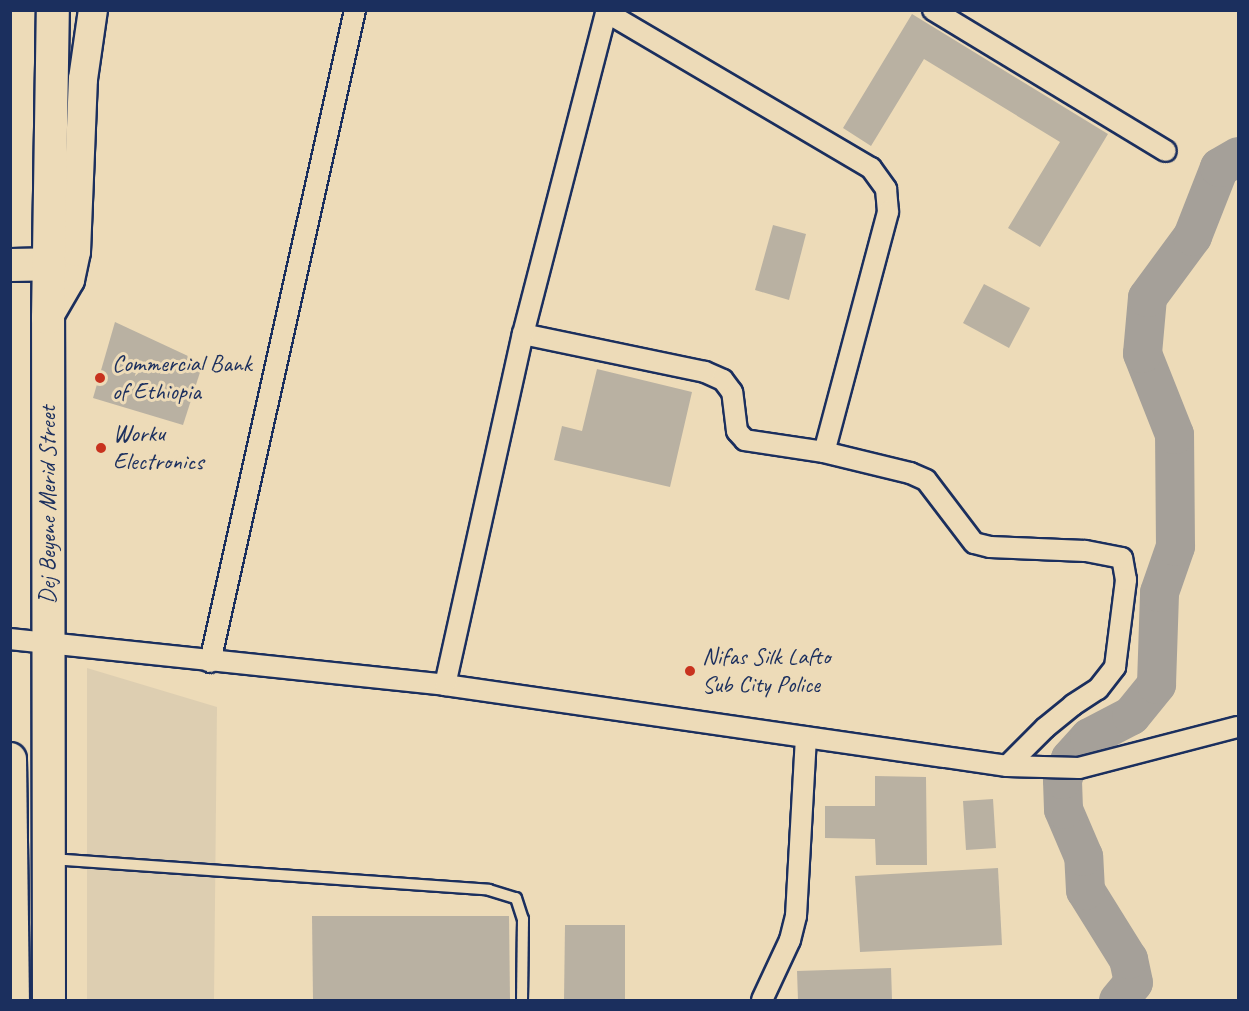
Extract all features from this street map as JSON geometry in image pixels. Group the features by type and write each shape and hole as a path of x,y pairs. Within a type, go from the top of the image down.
{"main road":[{"name":"Dej Beyene Merid Street","path":"49,1000 47,642 52,10"},
{"path":"48,318 70,280 76,252 83,79 93,10"},
{"path":"10,260 10,270"},
{"path":"11,265 50,264"},
{"path":"10,759 13,1000"}],"street":[{"path":"210,662 355,10"},
{"path":"933,10 1166,151"},
{"path":"445,685 523,334 606,11 871,168 886,189 888,212 824,452"},
{"path":"523,334 705,372 723,380 732,392 737,431 745,440 824,452 909,473 926,480 974,543 990,547 1085,550 1122,558 1126,580 1115,667 1098,689 1073,705 1007,766"},
{"path":"10,639 210,662 445,685 1007,766 1080,768 1239,727"},
{"path":"762,1000 790,940 796,916 806,737"}],"lane":[{"path":"48,859 489,890 516,898 523,919 522,1000"}],"shaded area":[{"path":"87,668 217,707 214,1000 87,1000"}],"building":[{"path":"912,14 1108,134 1040,247 1008,228 1060,142 924,59 871,146 843,128"},
{"path":"773,225 806,234 789,300 755,290"},
{"path":"984,284 1030,308 1009,348 963,323"},
{"path":"115,322 203,363 183,425 93,398"},
{"path":"597,369 692,392 670,487 554,460 562,426 582,431"},
{"path":"875,776 926,777 927,865 876,865 875,839 825,838 825,806 875,806"},
{"path":"993,799 996,848 966,850 963,801"},
{"path":"998,868 1002,945 860,952 855,876"},
{"path":"312,916 509,916 510,1000 313,1000"},
{"path":"565,925 625,925 625,1000 564,1000"},
{"path":"891,968 892,1000 798,1000 797,971"}],"waterway":[{"path":"1118,1000 1133,982 1128,959 1085,890 1083,856 1063,809 1062,779 1070,758 1089,737 1131,715 1156,684 1159,592 1175,546 1174,434 1142,353 1147,297 1192,236 1219,167 1238,156"}],"place":[{"name":"Commercial Bank of Ethiopia","path":"100,378"},
{"name":"Worku Electronics","path":"101,448"},
{"name":"Nifas Silk Lafto Sub City Police","path":"690,671"}]}
